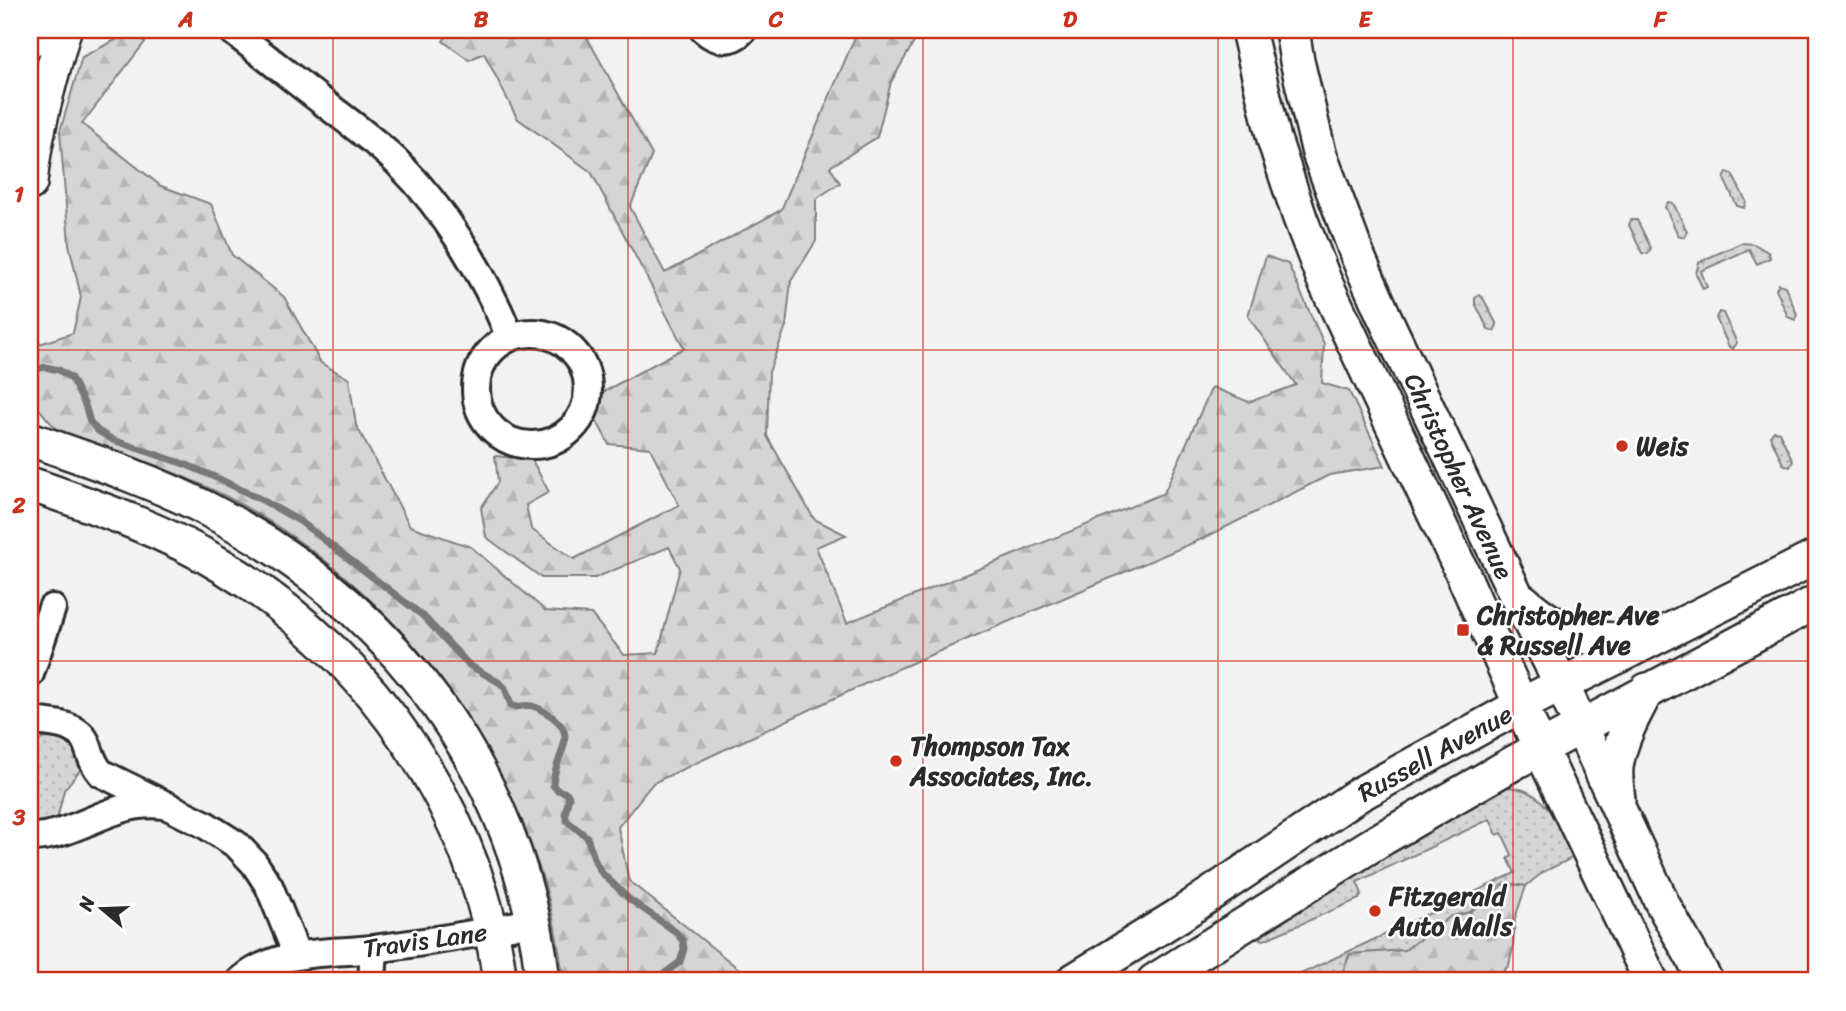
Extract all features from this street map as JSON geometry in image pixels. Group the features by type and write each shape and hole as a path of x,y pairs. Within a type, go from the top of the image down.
{"street":[{"path":"30,40 37,30"},
{"path":"30,183 44,102 64,30"},
{"path":"232,30 379,146 415,181 481,275 510,337"},
{"path":"704,30 710,36 723,39 736,37 743,30"},
{"name":"Christopher Avenue","path":"1248,30 1275,139 1300,218 1324,280 1651,981"},
{"name":"Christopher Avenue","path":"1292,30 1312,128 1358,257 1516,595 1562,685 1662,903 1706,981"},
{"path":"528,332 547,334 571,349 586,373 588,391 584,410 575,426 560,438 543,445 524,445 499,435 491,429 481,414 475,396 476,378 483,360 495,346 510,337 528,332"},
{"path":"30,439 146,482 207,509 293,561 334,591 368,622 426,689 454,728 482,779 505,827 533,921 543,981"},
{"path":"30,484 112,513 186,546 257,588 327,645 364,683 427,772 464,847 480,890 500,981"},
{"name":"Russell Avenue","path":"1073,981 1178,916 1358,795 1521,705 1816,556"},
{"path":"1516,595 1556,626 1579,636 1601,641 1649,640"},
{"name":"Russell Avenue","path":"1154,981 1378,841 1540,748 1816,603"},
{"path":"30,674 52,608"},
{"path":"1618,810 1616,769 1621,746 1647,690"},
{"path":"30,721 63,726 79,733 92,761 101,773 223,834 245,852 269,886 297,955"},
{"path":"30,836 48,835 133,805 150,804 172,808"},
{"name":"Travis Lane","path":"240,981 267,964 297,955 374,948 491,931 533,921"},
{"path":"372,981 374,948"}],"green space":[{"path":"451,30 583,30 652,155 630,207 665,273 781,210 858,30 921,30 891,82 877,137 830,167 840,183 816,199 816,241 791,281 786,326 769,372 767,436 814,519 846,535 816,547 847,623 1164,493 1212,387 1249,402 1296,385 1248,316 1266,256 1288,264 1324,344 1322,383 1349,391 1385,466 1329,475 1204,538 886,674 653,783 618,827 629,881 754,981 564,981 545,886 518,813 490,757 458,704 421,654 379,609 333,567 282,530 227,497 197,483 60,431 37,407 29,390 30,347 73,333 81,297 69,244 60,131 82,57 131,32 145,42 82,124 161,186 211,204 232,255 284,297 321,363 349,379 356,425 410,526 471,547 546,611 591,614 624,655 658,653 680,568 669,547 595,578 542,578 486,537 481,508 498,482 495,456 532,460 549,492 526,505 531,529 574,559 679,505 650,448 609,444 594,416 601,393 684,348 591,172 517,118 484,53 469,60 443,41"},
{"path":"1727,172 1732,174 1746,201 1744,208 1737,206 1724,179"},
{"path":"1668,202 1673,203 1687,231 1684,237 1678,235 1665,207"},
{"path":"1631,220 1637,220 1651,248 1648,254 1642,253 1629,225"},
{"path":"1741,243 1754,244 1769,253 1770,258 1757,264 1749,249 1701,271 1707,287 1703,289 1696,274 1699,262"},
{"path":"1779,284 1785,286 1797,314 1795,320 1788,317 1776,289"},
{"path":"1479,295 1497,325 1494,331 1488,329 1475,303 1475,298"},
{"path":"1719,312 1723,313 1737,343 1733,349 1729,347 1716,318"},
{"path":"1774,431 1779,432 1793,461 1790,467 1783,464 1770,436"},
{"path":"46,738 58,739 68,744 82,761 80,770 64,790 57,820 30,826 30,743"},
{"path":"1509,787 1534,795 1543,803 1556,823 1572,858 1543,872 1526,886 1505,883 1470,912 1450,917 1405,950 1350,954 1339,981 1286,981 1515,873 1508,858 1512,855 1502,833 1497,835 1490,819 1357,882 1362,894 1359,899 1264,940 1260,939 1270,928 1314,897 1500,789"},
{"path":"1505,883 1526,886 1515,918 1509,965 1503,972 1483,981 1339,981 1350,954 1405,950 1450,917 1470,912"}],"waterway":[{"path":"31,371 45,367 59,370 71,378 85,405 90,422 98,431 113,440 217,478 301,522 423,616 469,665 500,683 505,688 511,705 533,706 556,719 565,736 553,785 569,797 565,814 567,821 587,837 601,872 629,899 676,932 683,941 684,949 680,962 654,981"}],"place":[{"name":"Weis","path":"1622,446"},
{"name":"Christopher Ave & Russell Ave","path":"1463,630"},
{"name":"Thompson Tax Associates, Inc.","path":"896,761"},
{"name":"Fitzgerald Auto Malls","path":"1375,911"}]}
